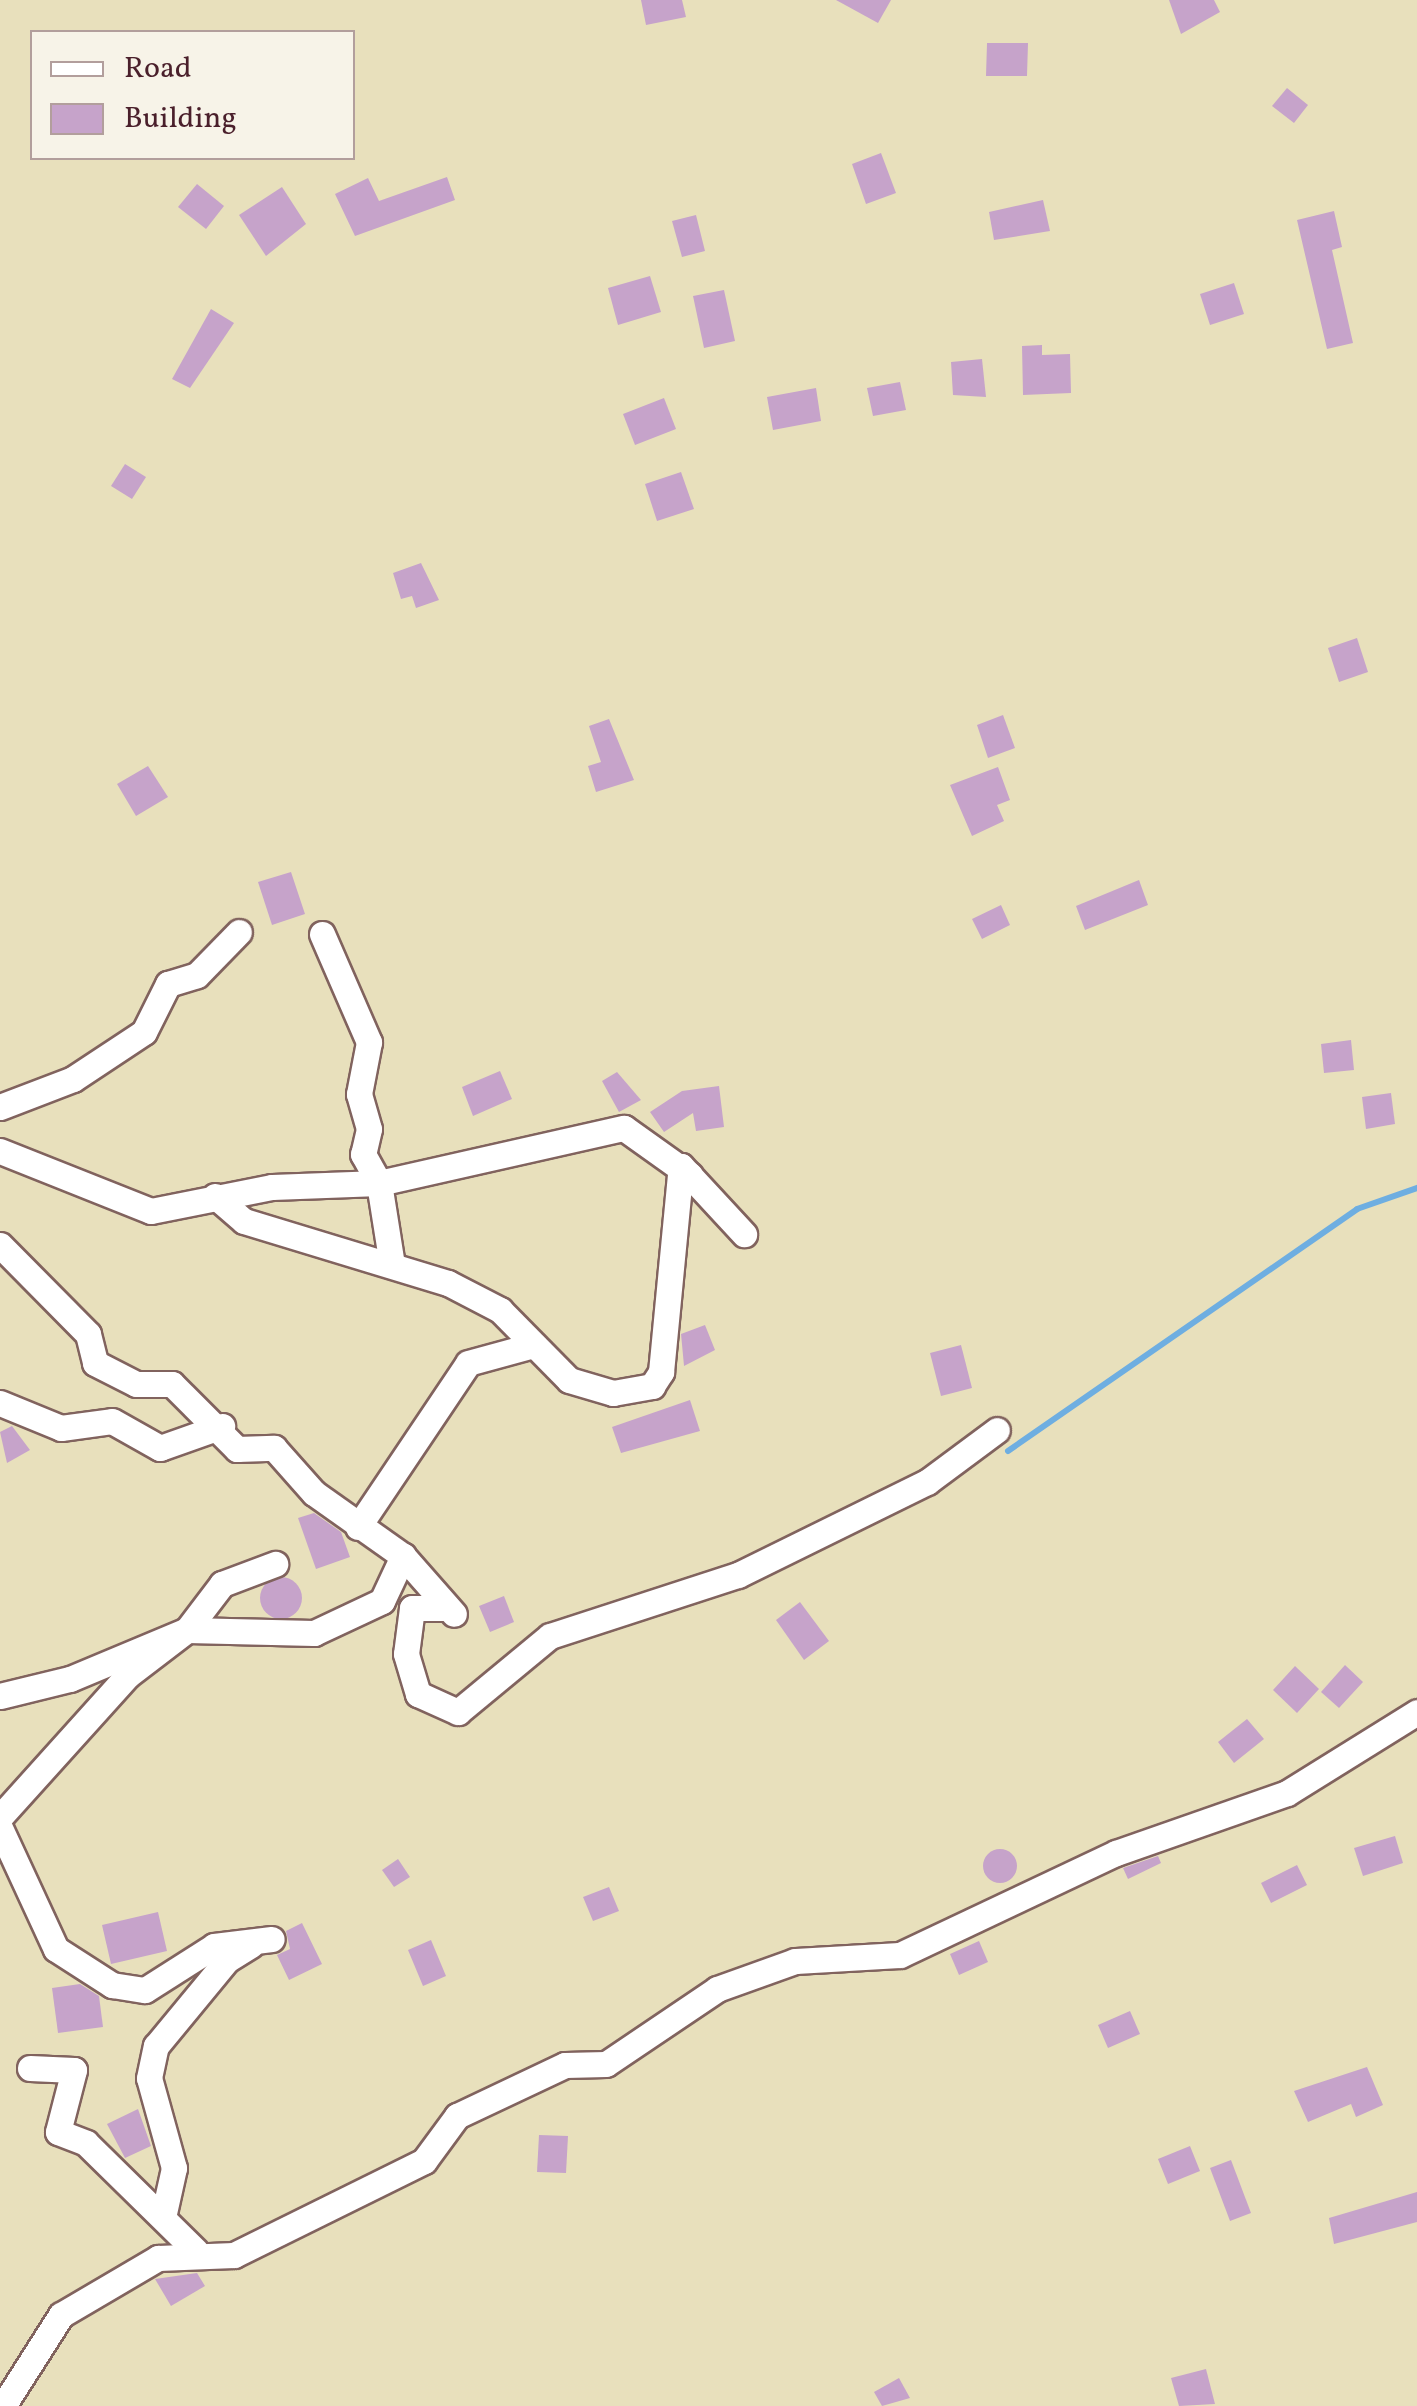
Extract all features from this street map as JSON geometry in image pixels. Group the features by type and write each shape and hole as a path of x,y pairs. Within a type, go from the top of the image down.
{"street":[{"path":"0,1107 73,1079 144,1032 168,984 197,975 240,932"},
{"path":"322,934 369,1042 359,1094 369,1129 363,1154 379,1184 392,1265"},
{"path":"0,1151 151,1211 215,1196 379,1184 624,1128 681,1166 661,1372 652,1386 613,1393 569,1380 500,1310 392,1265 244,1221 215,1196"},
{"path":"0,1244 88,1334 95,1364 136,1384 172,1384 222,1426 237,1450 274,1448 358,1527 403,1556 449,1611 382,1602 314,1633 187,1630 70,1680 0,1696"},
{"path":"358,1527 468,1363 534,1345"},
{"path":"5,1411 61,1428 112,1421 160,1448 222,1426"},
{"path":"412,1608 406,1654 418,1694 458,1712 550,1636 738,1575 927,1482 997,1430"},
{"path":"382,1602 403,1556"},
{"path":"0,1817 128,1674 187,1630 222,1584 274,1564"},
{"path":"3,2406 60,2315 158,2258 196,2251 234,2255 424,2161 458,2116 565,2065 606,2064 717,1989 795,1961 900,1955 1116,1853 1286,1793 1417,1712"},
{"path":"0,1828 56,1949 112,1985 145,1990 214,1946 264,1940 227,1960 156,2046 148,2078 174,2168 164,2214"},
{"path":"30,2068 74,2070 58,2132 86,2143 164,2214 196,2251"}],"building":[{"path":"641,0 682,0 686,17 646,25"},
{"path":"836,0 891,0 878,23"},
{"path":"1169,0 1214,0 1220,12 1181,34"},
{"path":"987,43 1028,43 1027,76 986,76"},
{"path":"1287,88 1308,105 1294,123 1272,106"},
{"path":"881,153 896,193 866,204 852,164"},
{"path":"447,177 455,200 355,236 335,194 368,178 379,201"},
{"path":"197,184 224,206 206,229 178,207"},
{"path":"282,187 306,224 266,256 239,215"},
{"path":"1043,200 1050,231 994,240 989,212"},
{"path":"1334,211 1342,247 1332,250 1353,343 1327,349 1297,220"},
{"path":"696,215 705,251 682,257 672,221"},
{"path":"650,276 661,312 618,325 608,288"},
{"path":"1234,283 1244,314 1210,325 1200,294"},
{"path":"724,290 735,341 704,348 693,296"},
{"path":"211,309 234,323 190,388 172,379"},
{"path":"1042,345 1042,355 1070,354 1071,393 1023,395 1022,346"},
{"path":"982,359 986,397 953,395 951,362"},
{"path":"900,382 906,410 873,416 867,388"},
{"path":"816,388 821,421 773,430 767,397"},
{"path":"664,398 676,429 635,445 623,414"},
{"path":"125,464 146,477 132,499 111,486"},
{"path":"681,472 694,509 657,521 645,484"},
{"path":"421,563 439,600 416,608 412,596 401,599 393,573"},
{"path":"1357,638 1368,672 1339,682 1328,648"},
{"path":"1003,715 1015,748 988,758 977,725"},
{"path":"609,719 634,780 596,792 588,766 601,762 589,726"},
{"path":"148,766 168,797 136,816 117,784"},
{"path":"998,767 1010,800 997,805 1004,821 972,836 950,785"},
{"path":"291,872 305,914 272,925 258,882"},
{"path":"1139,880 1148,905 1085,930 1076,906"},
{"path":"1001,905 1010,925 982,939 972,919"},
{"path":"1351,1040 1354,1070 1324,1073 1321,1044"},
{"path":"500,1071 512,1099 473,1116 462,1087"},
{"path":"617,1072 641,1100 619,1112 602,1081"},
{"path":"719,1086 724,1127 696,1131 693,1113 664,1132 650,1112 682,1091"},
{"path":"1391,1093 1395,1124 1366,1129 1362,1097"},
{"path":"705,1325 715,1350 684,1366 681,1334"},
{"path":"961,1345 972,1388 941,1396 930,1353"},
{"path":"690,1400 700,1431 621,1453 612,1427"},
{"path":"12,1426 30,1450 7,1463 0,1432"},
{"path":"314,1513 341,1532 350,1557 316,1569 298,1518"},
{"path":"281,1577 296,1583 302,1598 296,1613 281,1619 266,1613 260,1598 266,1583"},
{"path":"504,1596 514,1622 490,1632 479,1606"},
{"path":"800,1602 829,1641 804,1660 776,1620"},
{"path":"1345,1665 1363,1682 1339,1708 1321,1692"},
{"path":"1295,1666 1319,1689 1297,1713 1273,1690"},
{"path":"1247,1719 1264,1739 1234,1763 1218,1742"},
{"path":"1395,1836 1403,1863 1363,1876 1354,1848"},
{"path":"1000,1849 1012,1854 1017,1866 1012,1878 1000,1883 988,1878 983,1866 988,1854"},
{"path":"1158,1856 1161,1863 1128,1879 1123,1868"},
{"path":"398,1859 410,1877 394,1887 382,1870"},
{"path":"1297,1865 1307,1885 1271,1903 1261,1883"},
{"path":"609,1887 619,1911 593,1921 583,1897"},
{"path":"158,1912 167,1951 111,1964 102,1925"},
{"path":"302,1923 322,1964 289,1980 277,1955 290,1949 286,1931"},
{"path":"431,1940 446,1976 423,1986 408,1950"},
{"path":"979,1941 988,1962 959,1975 950,1954"},
{"path":"80,1984 99,1996 103,2027 58,2033 52,1988"},
{"path":"1130,2011 1140,2034 1108,2048 1098,2025"},
{"path":"1367,2067 1383,2105 1356,2117 1351,2104 1308,2122 1294,2091"},
{"path":"138,2109 151,2146 125,2158 107,2124"},
{"path":"539,2135 568,2136 566,2173 537,2172"},
{"path":"1190,2146 1200,2171 1168,2184 1158,2159"},
{"path":"1231,2160 1251,2213 1230,2221 1210,2168"},
{"path":"1417,2192 1417,2222 1334,2244 1329,2218"},
{"path":"197,2273 205,2286 171,2306 155,2279"},
{"path":"1206,2369 1215,2404 1179,2406 1171,2378"},
{"path":"899,2378 910,2398 882,2406 874,2392"}],"waterway":[{"path":"1008,1451 1357,1209 1417,1188"}]}
